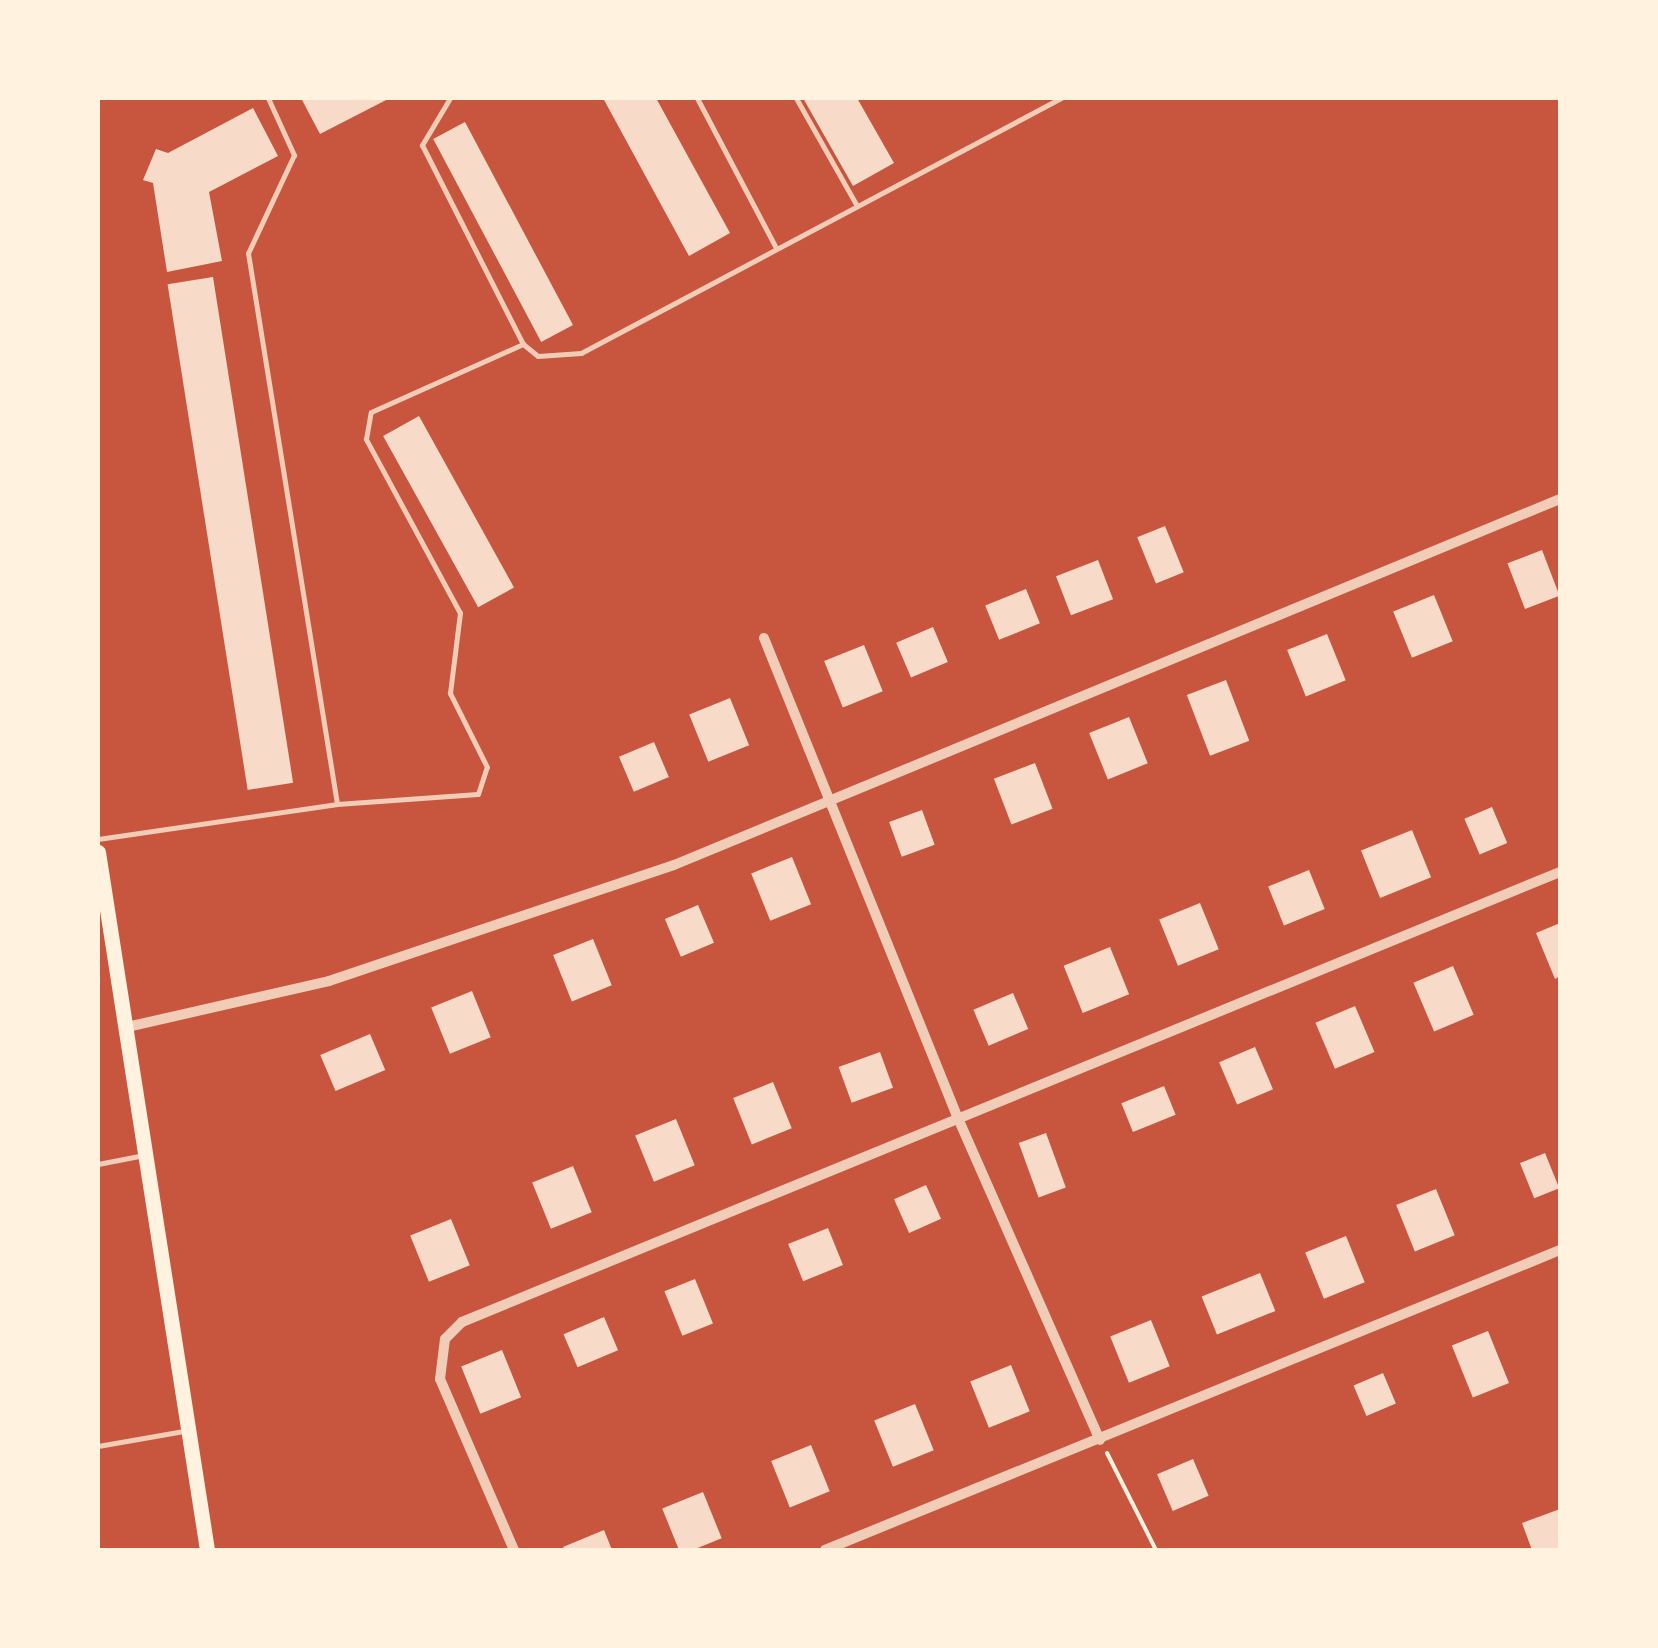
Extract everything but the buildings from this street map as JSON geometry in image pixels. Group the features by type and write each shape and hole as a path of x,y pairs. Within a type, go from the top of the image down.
{"main road":[{"path":"98,852 104,934 127,1027 206,1550"}],"street":[{"path":"127,1027 346,976 674,865 1560,499"},
{"path":"764,638 957,1116 1100,1440"},
{"path":"514,1550 440,1379 445,1339 462,1322 1560,872"},
{"path":"824,1550 1560,1250"}],"lane":[{"path":"268,98 294,155 248,253 338,804"},
{"path":"450,98 422,146 523,344 538,356 581,353 1062,98"},
{"path":"697,98 776,248"},
{"path":"796,98 857,206"},
{"path":"98,839 338,804 478,794 487,767 450,692 460,613 366,439 371,412 523,344"},
{"path":"98,1164 146,1154"},
{"path":"98,1446 187,1430"}],"path":[{"path":"1100,1440 1156,1550"}]}
